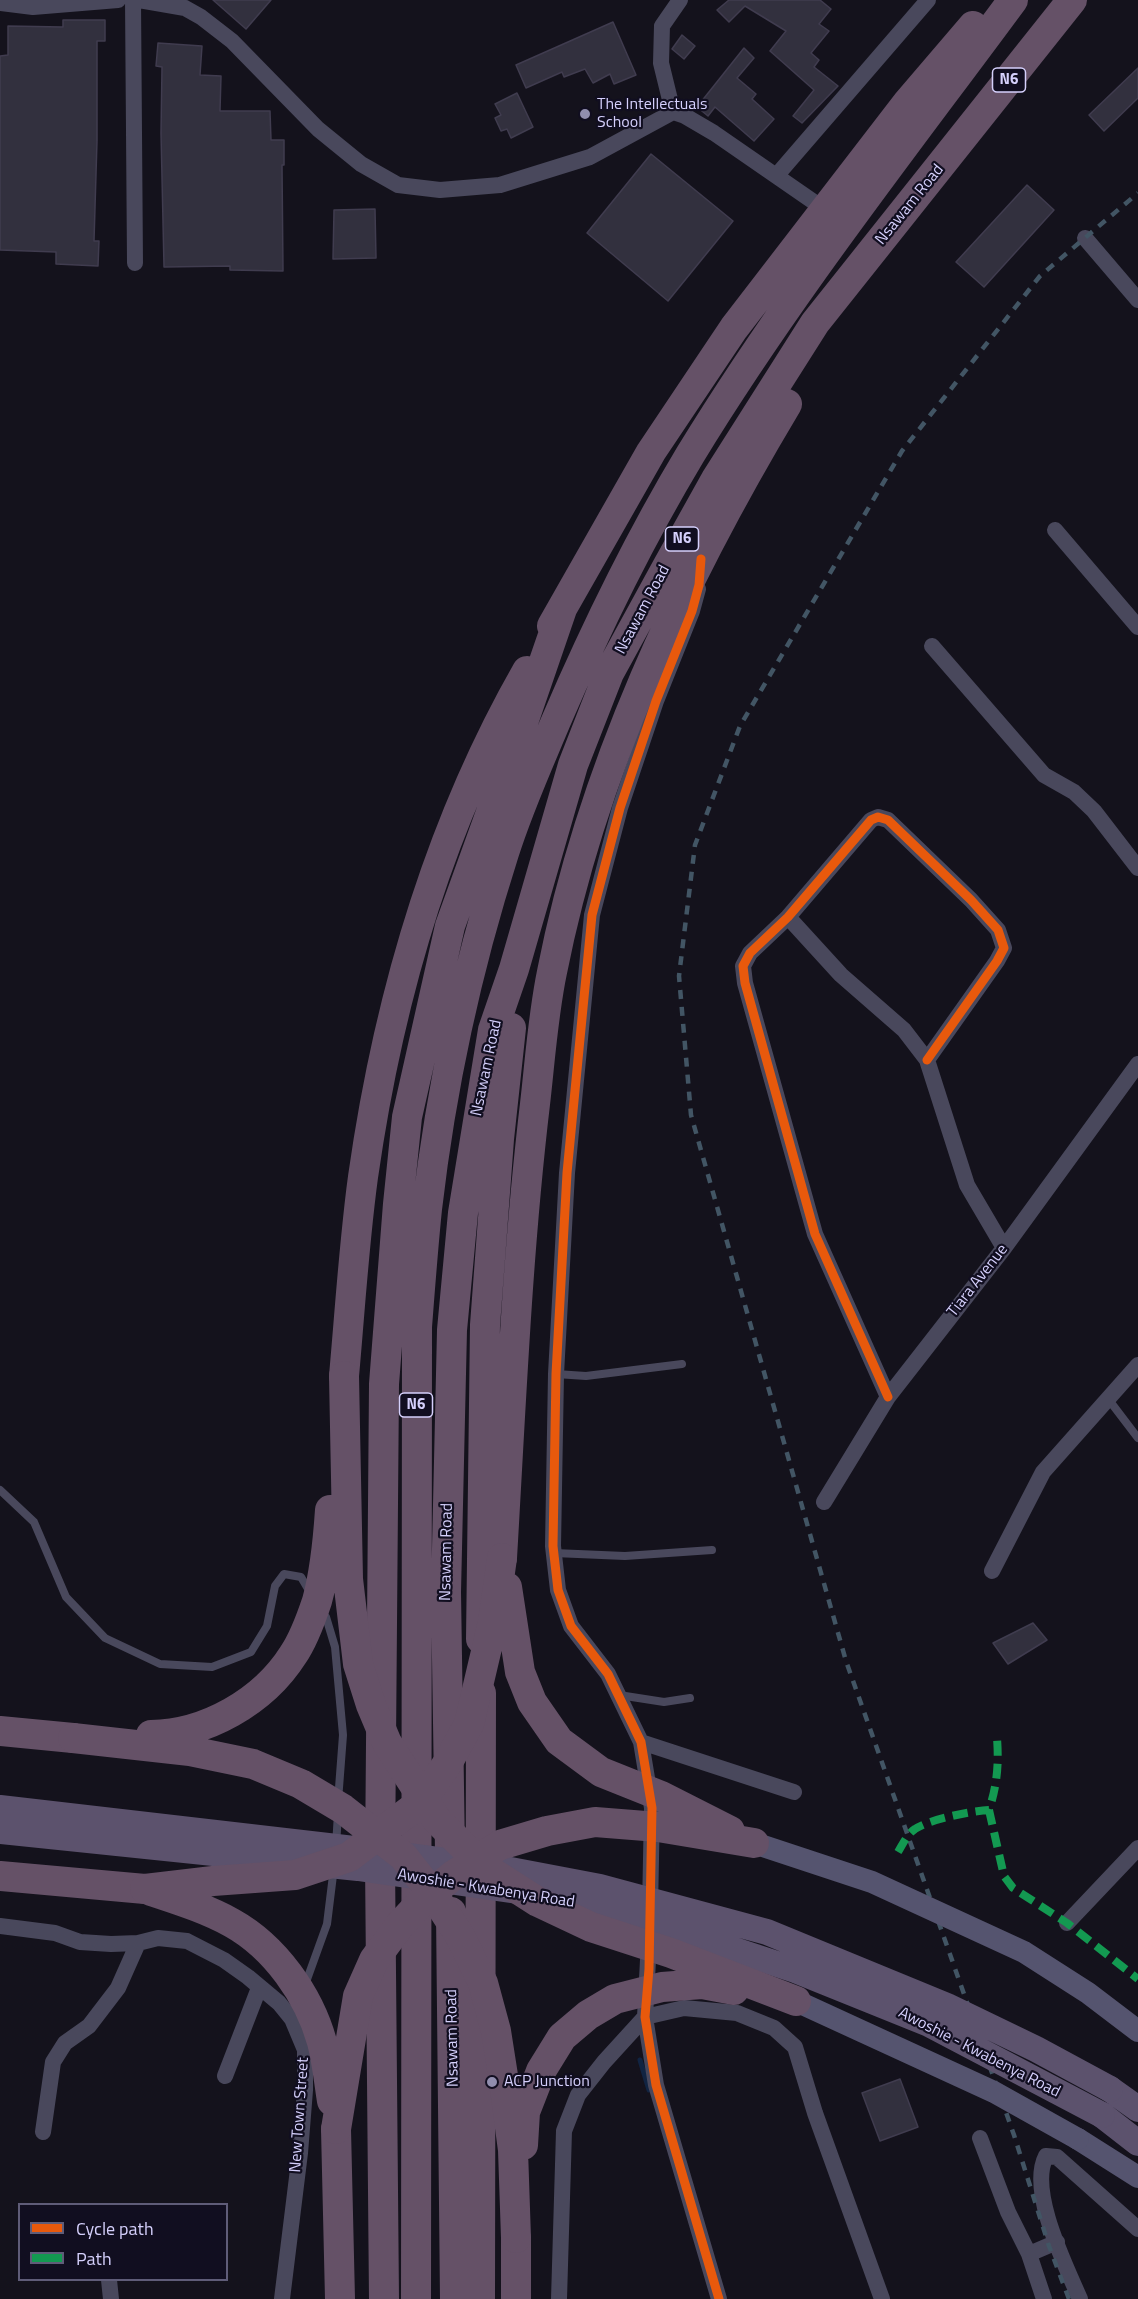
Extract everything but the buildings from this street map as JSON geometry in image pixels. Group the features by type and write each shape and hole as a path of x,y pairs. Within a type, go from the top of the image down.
{"highway":[{"path":"73,1738 172,1735 198,1727 235,1712 269,1686 294,1655 317,1600 327,1545 363,1179 376,1100 405,968 448,842 500,719 651,452 734,328 908,102 966,32 1001,0"},
{"name":"Nsawam Road","path":"416,2299 417,1328 427,1209 438,1129 460,1012 505,850 581,662 637,549 690,456 783,314 1013,0"},
{"name":"Nsawam Road","path":"455,2299 446,1592 452,1330 463,1213 493,1030 514,969 573,765 615,663 716,479 815,323 1072,0"},
{"path":"0,1876 145,1889 295,1875 349,1857 420,1803 447,1764 469,1724 493,1622 502,1558 520,1254 530,1146 551,974 572,884 595,803 629,711 701,559 745,474 826,340 946,160"},
{"path":"384,2299 380,1863 384,1384 407,1117 450,926 562,609"},
{"path":"480,2299 481,1589 485,1324 514,969"},
{"path":"344,1376 348,1579 358,1664 371,1705 387,1743 437,1820 485,1868 538,1902 591,1927 671,1953 796,2001"},
{"path":"502,1558 520,1672 532,1702 559,1742 601,1772 661,1796 754,1843"},
{"path":"0,1731 190,1751 253,1764 301,1784 343,1809 403,1856 433,1894 460,1936 483,1983 496,2031 513,2150 516,2299"},
{"path":"336,2129 358,1996 370,1969 400,1925 424,1899 455,1874 500,1845 547,1831 595,1822 658,1827 754,1843"},
{"path":"145,1889 197,1907 232,1923 258,1940 286,1971 306,2005 322,2042 336,2129 340,2299"},
{"path":"516,2238 525,2112 541,2071 562,2037 588,2015 615,1999 662,1987 702,1984 796,2001"}],"main road":[{"name":"Awoshie - Kwabenya Road","path":"0,1808 365,1850 500,1868 600,1887 767,1932 947,2006 1036,2049 1110,2089 1138,2109"},
{"name":"Awoshie - Kwabenya Road","path":"0,1830 358,1868 552,1896 671,1929 795,1970 929,2024 1102,2115 1138,2143"}],"street":[{"path":"0,3 33,7 118,0"},
{"path":"133,0 135,263"},
{"path":"139,0 185,4 232,41 318,129 361,165 398,186 440,190 500,185 575,164 673,111"},
{"path":"673,111 661,63 662,26 680,0"},
{"path":"777,175 928,0"},
{"path":"673,111 714,133 824,209"},
{"path":"1085,238 1138,300"},
{"path":"1055,530 1138,627"},
{"path":"701,559 699,585 693,611 656,701 620,808 592,915 567,1173 556,1374 554,1553 558,1590 571,1626 608,1674 641,1742 652,1808 645,2017 656,2085 720,2299"},
{"path":"932,646 1044,775 1074,792 1094,811 1138,868"},
{"path":"888,1397 815,1234 745,982 744,966 750,953 788,917 871,820 878,817 888,820 971,900 998,930 1004,948 927,1059"},
{"path":"788,917 841,975 903,1030 927,1059 967,1185 1004,1248"},
{"name":"Tiara Avenue","path":"824,1502 888,1397 1004,1248 1138,1064"},
{"path":"992,1571 1043,1472 1138,1365"},
{"path":"641,1742 794,1792"},
{"path":"754,1843 872,1882 1024,1952 1088,1993 1138,2031"},
{"path":"1067,1923 1138,1848"},
{"name":"New Town Street","path":"0,1926 55,1933 80,1942 138,1943 158,1938 187,1941 224,1960 279,2003 292,2019 305,2050 305,2090 300,2153 282,2299"},
{"path":"43,2132 52,2062 65,2043 89,2026 118,1988 138,1943"},
{"path":"225,2076 259,1988"},
{"path":"796,2001 994,2092 1078,2139 1138,2177"},
{"path":"559,2299 564,2131 578,2096 604,2062 645,2017 684,2008 737,2013 774,2028 795,2047 814,2113 882,2299"},
{"path":"980,2138 1008,2212 1029,2254 1044,2299"},
{"path":"1080,2299 1042,2200 1040,2167 1046,2156 1058,2157 1138,2229"},
{"path":"1029,2254 1057,2242"},
{"path":"109,2281 111,2299"}],"lane":[{"path":"556,1374 586,1376 682,1365"},
{"path":"1109,1400 1138,1438"},
{"path":"0,1490 34,1522 66,1597 105,1638 160,1664 212,1667 251,1652 267,1626 275,1586 284,1574 301,1577 326,1617 335,1647 343,1734 334,1875 327,1924 292,2019"},
{"path":"554,1553 625,1556 712,1550"},
{"path":"618,1695 664,1702 690,1698"}],"waterway":[{"path":"640,2060 649,2090"}],"railway":[{"path":"1069,2299 1049,2246 1014,2135 846,1661 691,1115 679,976 695,845 740,726 902,451 1040,276 1138,193"}],"marked path":[{"path":"898,1852 905,1839 922,1825 951,1816 989,1810 997,1775 997,1738"},
{"path":"989,1810 1004,1876 1013,1888 1067,1923 1138,1979"}],"cycle path":[{"path":"701,559 699,585 692,611 656,701 620,808 592,915 567,1173 556,1374 553,1546 558,1590 571,1626 608,1674 641,1742 652,1808 649,1969 645,2017 656,2085 719,2299"},
{"path":"888,1397 815,1234 745,983 743,966 750,953 788,917 871,820 878,817 888,820 971,900 998,930 1004,948 927,1060"}],"place":[{"name":"The Intellectuals School","path":"585,114"},
{"name":"ACP Junction","path":"492,2082"}]}
